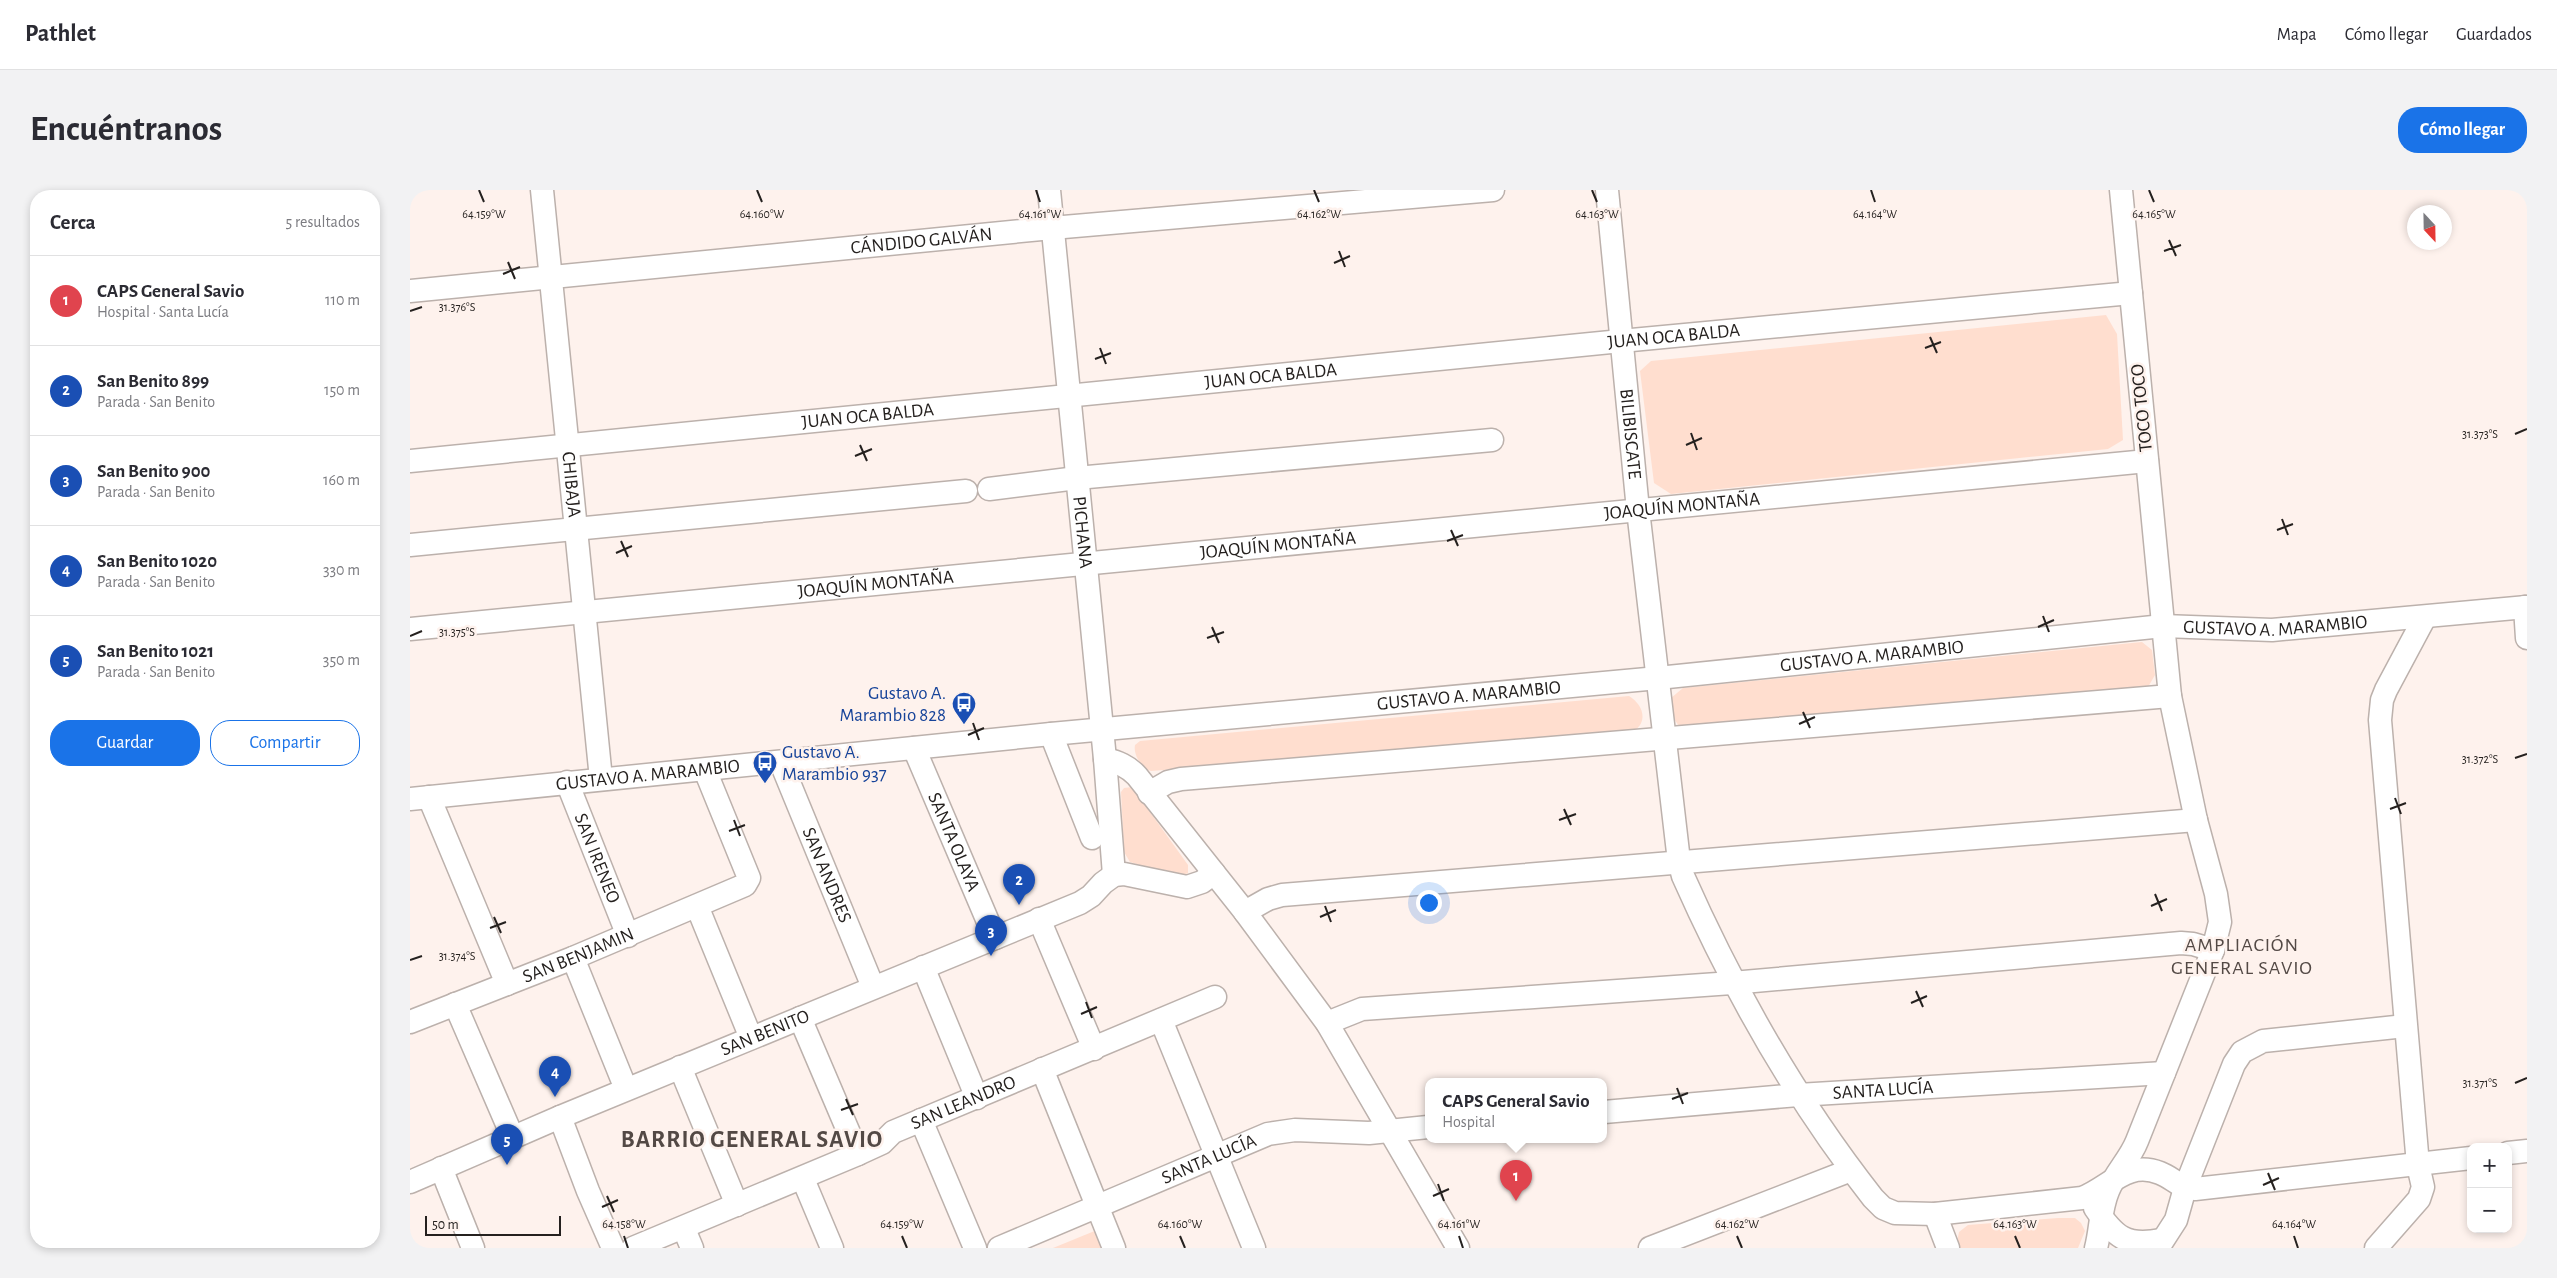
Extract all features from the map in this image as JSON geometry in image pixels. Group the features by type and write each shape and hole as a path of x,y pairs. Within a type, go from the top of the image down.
{"street":[{"name":"CHIBAJA","path":"542,190 601,779"},
{"name":"PICHANA","path":"1049,190 1106,759 1114,875"},
{"name":"CÁNDIDO GALVÁN","path":"410,291 1052,228 1493,190"},
{"name":"BILIBISCATE","path":"1607,190 1638,510 1678,861 1686,883 1732,983 1798,1095 1851,1170 1883,1208 1895,1213 1935,1214 2082,1198"},
{"name":"TOCO TOCO","path":"2116,1176 2132,1154 2213,950 2218,934 2219,914 2216,894 2196,820 2170,696 2120,190"},
{"name":"JUAN OCA BALDA","path":"410,461 2131,292"},
{"path":"989,489 1077,478 1492,440"},
{"name":"JOAQUÍN MONTAÑA","path":"410,629 1085,562 2147,461"},
{"path":"410,545 966,491"},
{"path":"2526,607 2527,638"},
{"name":"GUSTAVO A. MARAMBIO","path":"420,798 567,782 781,763 1050,734 1658,678 2163,626 2272,630 2526,607"},
{"path":"2376,1248 2419,1199 2423,1187 2418,1165 2405,1026 2380,710 2386,690 2425,617"},
{"path":"1149,793 1168,782 1181,779 1664,740 2170,696"},
{"path":"1050,734 1092,838"},
{"name":"SANTA OLAYA","path":"914,748 995,938"},
{"path":"1106,759 1131,769 1246,912 1327,1022 1458,1248"},
{"name":"SAN ANDRES","path":"781,763 873,987"},
{"name":"SAN BENJAMIN","path":"410,1022 628,936 745,885 749,878 705,770"},
{"name":"SAN IRENEO","path":"567,782 628,936"},
{"path":"420,798 507,984"},
{"path":"1246,912 1268,899 1282,895 1678,861 2196,820"},
{"path":"1114,875 1124,874 1187,887 1202,882 1214,873"},
{"name":"SAN BENITO","path":"410,1182 626,1089 1080,903 1114,875"},
{"path":"697,906 751,1038"},
{"path":"1039,920 1094,1049"},
{"path":"1327,1022 1362,1009 1732,983 2181,944 2193,944 2213,950"},
{"path":"573,958 626,1089"},
{"path":"922,967 977,1098"},
{"name":"SAN LEANDRO","path":"633,1248 688,1238 737,1205 802,1179 882,1143 893,1132 1215,997"},
{"path":"455,1004 513,1138"},
{"path":"800,1018 858,1154"},
{"path":"1161,1020 1254,1248"},
{"path":"2082,1198 2089,1202 2116,1236 2127,1241 2160,1244 2176,1220 2185,1188 2234,1064 2242,1052 2262,1041 2405,1026"},
{"path":"680,1067 737,1205"},
{"path":"1042,1069 1114,1248"},
{"name":"SANTA LUCÍA","path":"1607,1112 1798,1095 2164,1073"},
{"path":"560,1117 588,1191 613,1248"},
{"path":"921,1120 975,1248"},
{"name":"SANTA LUCÍA","path":"999,1248 1217,1155 1281,1131 1369,1133 1425,1126"},
{"path":"2512,1153 2527,1151"},
{"path":"2082,1198 2092,1194 2116,1176 2142,1168 2165,1175 2185,1188 2208,1189 2467,1159"},
{"path":"440,1168 473,1248"},
{"path":"1650,1248 1851,1170"},
{"path":"2096,1248 2100,1216 2109,1189 2116,1176"},
{"path":"802,1179 832,1248"},
{"path":"1935,1214 1948,1248"}],"shaded area":[{"path":"2106,315 2117,334 2123,440 2108,449 1671,494 1654,483 1640,371 1651,361"},
{"path":"2142,642 2152,650 2155,675 2148,687 1686,727 1679,726 1674,719 1671,698 1683,688"},
{"path":"1629,696 1638,704 1642,714 1642,719 1637,729 1631,732 1151,771 1141,764 1135,749 1135,745 1140,741"},
{"path":"1132,787 1188,865 1188,873 1180,877 1130,862 1124,852 1121,792 1124,788"},
{"path":"2075,1218 2081,1223 2085,1231 2078,1248 1959,1248 1957,1242 1959,1232 1968,1225"},
{"path":"1097,1230 1105,1248 1053,1248"}],"place":[{"name":"Gustavo A. Marambio 828","path":"964,725"},
{"name":"Gustavo A. Marambio 937","path":"765,784"},
{"name":"San Benito 899","path":"1019,905"},
{"name":"San Benito 900","path":"991,956"},
{"name":"San Benito 1020","path":"555,1097"},
{"name":"San Benito 1021","path":"507,1165"},
{"name":"CAPS General Savio","path":"1516,1201"}],"district":[{"name":"AMPLIACIÓN GENERAL SAVIO","path":"2242,956"},
{"name":"BARRIO GENERAL SAVIO","path":"752,1140"}]}
